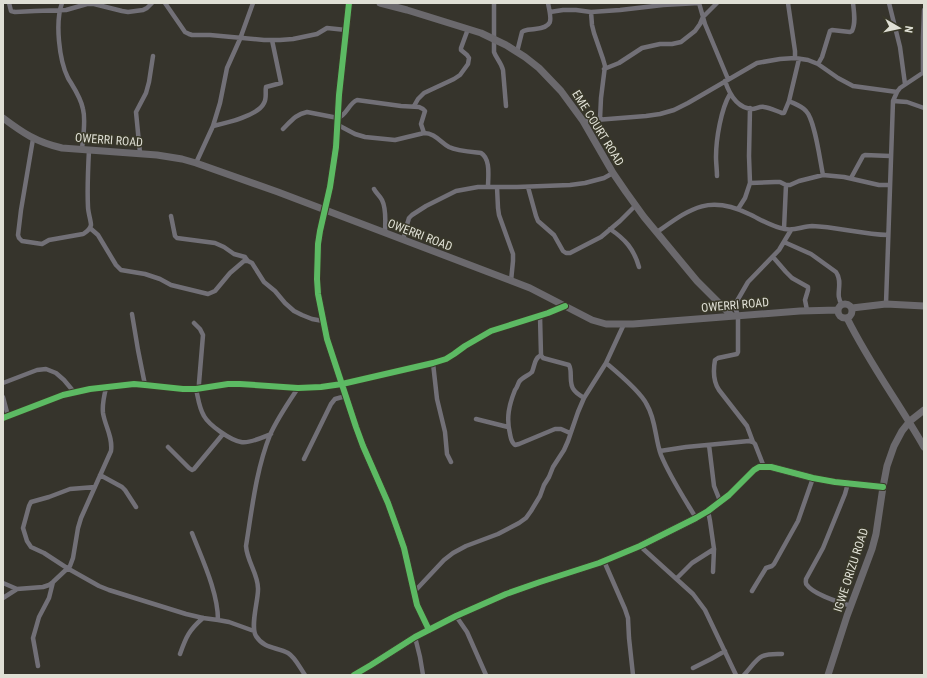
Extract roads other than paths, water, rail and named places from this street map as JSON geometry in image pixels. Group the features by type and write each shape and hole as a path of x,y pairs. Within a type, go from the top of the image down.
{"street":[{"path":"9,3 11,11 15,12 72,9 87,4 94,4 128,12 143,10 152,3"},
{"path":"33,139 21,210 18,235 19,238 22,241 42,244 49,240 87,232 91,225 88,207 84,110 66,74 61,58 58,20 59,10 62,3"},
{"path":"165,3 185,32 189,34 240,39 272,40 294,39 317,34 323,29 327,28 346,30"},
{"path":"196,163 213,126 220,103 227,68 240,39 253,3"},
{"path":"349,3 339,95 334,166 320,231 317,261 318,294 323,321 342,384 363,446 383,491 397,528 404,548 417,605 429,630"},
{"name":"EME COURT ROAD","path":"380,3 408,10 481,33 517,52 539,68 561,91 583,120 613,173 657,232 697,281 735,316"},
{"path":"494,3 494,52 503,70 506,106"},
{"path":"517,52 522,32 525,30 548,26 550,24 548,3"},
{"path":"550,12 563,10 591,12 626,10 662,4 699,3 727,80 730,94 743,106 750,108 762,107 782,113 786,111 790,101 797,58 788,3"},
{"path":"604,69 619,63 642,48 660,44 681,42 695,31 703,17 717,3"},
{"path":"818,64 830,31 850,32 854,28 854,3"},
{"path":"889,3 900,47 905,84"},
{"path":"886,304 893,101 905,84 923,72 924,10"},
{"path":"591,12 594,33 605,63 600,98 600,119"},
{"path":"414,106 424,93 454,79 460,75 468,64 469,58 461,48 468,29"},
{"path":"213,126 230,122 258,110 265,102 266,87 281,83 272,40"},
{"path":"140,153 136,112 146,93 153,56"},
{"path":"583,120 646,116 674,110 756,63 780,59 797,58 808,60 818,64 838,78 853,86 898,92"},
{"path":"717,176 716,142 723,110 730,94"},
{"path":"338,122 357,100 401,106 414,106 423,108 425,111 422,124 424,132"},
{"path":"790,101 806,110 809,116 813,125 823,175"},
{"path":"893,101 907,102 924,108"},
{"path":"738,209 745,198 750,183 750,108"},
{"path":"283,129 293,118 307,112 338,122 355,134 364,137 395,140 424,132 428,133 435,136 449,147 481,153 484,155 488,166 488,187"},
{"name":"OWERRI ROAD","path":"3,118 26,135 49,145 62,148 168,156 196,163 511,280 599,322 624,324 840,307"},
{"path":"851,178 863,156 890,156"},
{"path":"403,240 409,218 426,206 456,191 478,187 570,185 586,183 604,178 613,173"},
{"path":"750,183 780,182 790,185 799,181 823,175 851,178 879,185 890,185"},
{"path":"784,229 786,185"},
{"path":"497,187 499,215 513,254 511,280"},
{"path":"528,187 538,221 554,235 563,251 566,253 601,237 636,205"},
{"path":"374,190 382,200 386,219 385,233"},
{"path":"657,232 685,213 709,205 721,204 738,209 776,227 784,229 791,230 810,226 888,236"},
{"path":"171,216 177,238 215,243 234,254 245,257 252,263 264,282 294,311 302,316 323,321"},
{"path":"90,228 98,235 116,265 121,270 145,274 160,279 171,285 208,294 215,291 230,273 244,261 248,261"},
{"path":"610,229 622,238 630,248 636,256 639,267"},
{"path":"764,467 747,426 716,385 714,378 715,360 737,354 735,307 737,301 748,282 780,250 791,230"},
{"path":"784,242 811,254 836,272 840,281 840,307 838,314 842,318 847,318 851,315 852,308"},
{"path":"773,257 792,278 808,287 804,302 807,310"},
{"path":"840,307 848,304 852,308 886,304 924,306"},
{"path":"3,397 6,417 74,392 134,384 196,389 228,384 298,388 342,384 446,359 491,331 548,314 564,306"},
{"path":"132,314 138,354 145,385"},
{"path":"540,316 541,355"},
{"path":"847,318 859,341 910,421 924,446"},
{"path":"194,323 203,335 199,386 196,389 204,416 223,434 241,442 248,442 271,434"},
{"path":"414,592 444,560 453,553 466,546 498,534 526,518 540,496 553,467 564,450 584,398 606,363 624,324"},
{"path":"541,355 544,358 569,365 571,368 571,385 573,390 584,398"},
{"path":"541,355 535,360 532,372 519,382 509,408 508,427 512,443 515,445 519,444 555,429 570,432"},
{"path":"433,363 435,384 445,432 447,454 451,462"},
{"path":"606,363 637,392 647,404 653,419 660,451 667,467 696,518"},
{"path":"3,383 37,370 46,369 56,373 74,392"},
{"path":"3,598 16,589 43,587 53,582 72,562 81,518 112,446 103,414 102,404 106,388"},
{"path":"298,388 286,406 271,434 262,459 246,552 258,585 253,627 256,636 260,641 270,647 289,653 305,675"},
{"path":"304,459 331,404 335,399 346,396"},
{"name":"IGWE ORIZU ROAD","path":"828,675 872,548 876,534 887,466 894,446 902,431 910,421 924,410"},
{"path":"476,419 508,427"},
{"path":"168,447 192,470 223,434"},
{"path":"660,451 686,447 749,441 753,442"},
{"path":"709,445 714,486 720,501"},
{"path":"354,675 415,637 456,616 506,594 604,561 640,546 696,518 729,495 754,470 759,467 780,469 812,478 883,487"},
{"path":"100,475 122,487 136,507"},
{"path":"752,591 766,568 774,564 798,521 812,478"},
{"path":"848,483 823,548 806,579 806,582 807,586 817,593 851,606"},
{"path":"95,487 70,489 31,502 23,528 31,547 44,553 99,586 109,590 186,614 229,622 254,631"},
{"path":"708,511 714,549 713,572"},
{"path":"192,533 211,583 216,602 218,620"},
{"path":"640,546 677,578 693,594 705,610 736,675"},
{"path":"677,578 692,563 714,549"},
{"path":"604,561 626,609 633,675"},
{"path":"38,666 33,638 34,630 40,613 49,598 53,582"},
{"path":"3,583 16,589"},
{"path":"456,616 467,632 486,675"},
{"path":"180,654 186,637 203,618"},
{"path":"415,637 423,675"},
{"path":"693,668 725,651"},
{"path":"744,675 761,656 782,654"}]}
